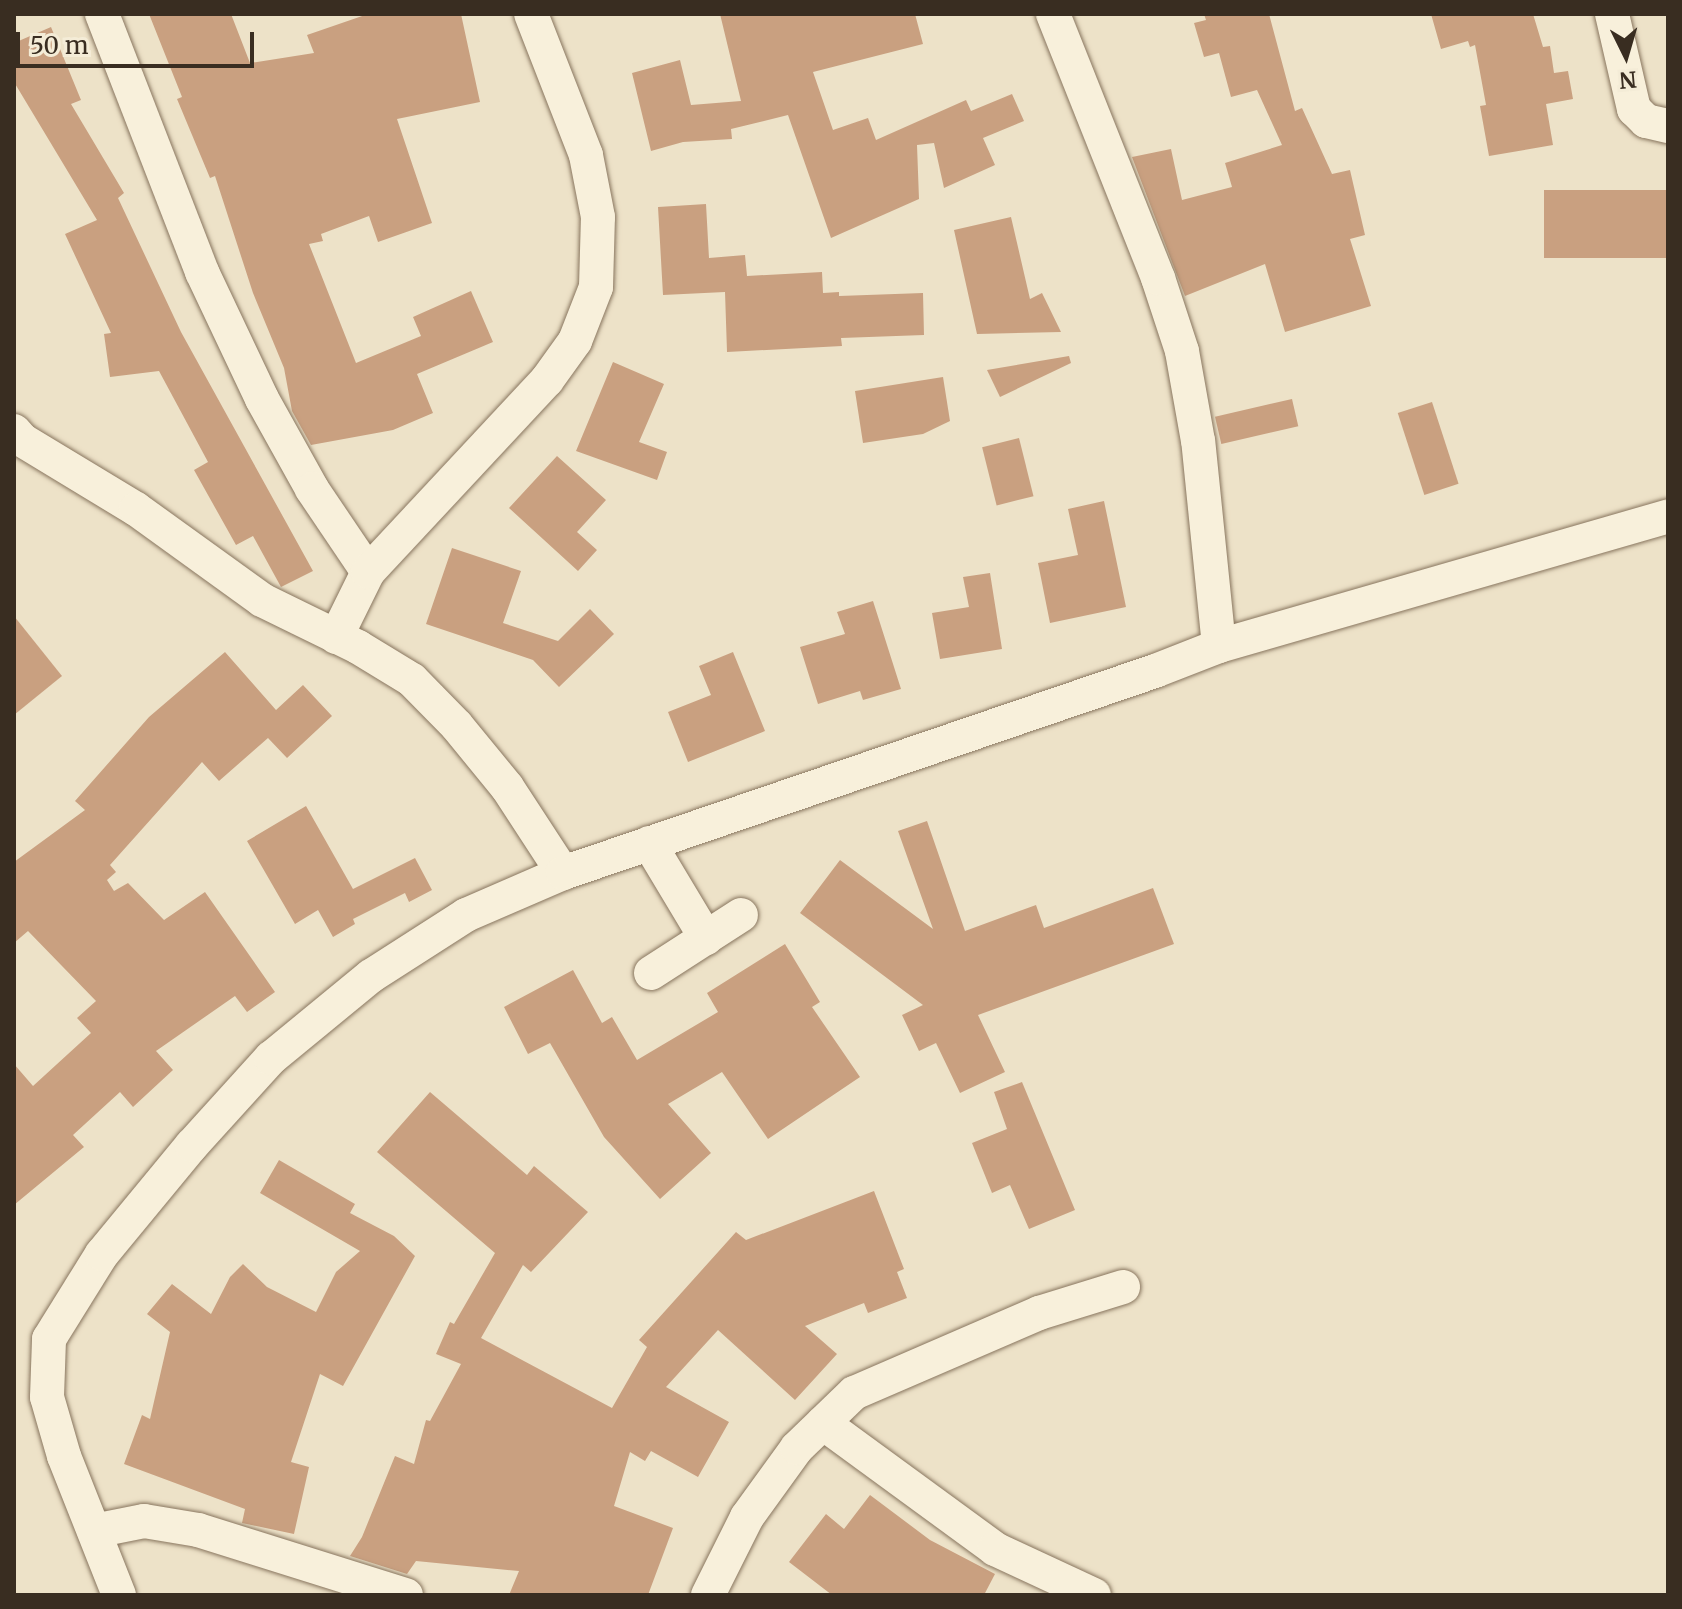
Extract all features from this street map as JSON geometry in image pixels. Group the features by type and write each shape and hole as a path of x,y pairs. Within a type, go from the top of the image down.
{"street":[{"path":"102,14 202,272 262,399 312,489 368,572"},
{"path":"336,637 368,572 547,380 575,341 596,287 598,217 586,155 531,14"},
{"path":"1053,14 1158,278 1182,351 1198,441 1219,646"},
{"path":"1612,14 1634,109 1646,121 1668,126"},
{"path":"14,431 22,440 136,509 262,600 412,680 457,726 507,787 563,873"},
{"path":"119,1595 64,1456 47,1397 49,1339 102,1254 192,1145 282,1048 371,976 466,915 563,873 1155,671 1219,646 1668,516"},
{"path":"649,843 706,938"},
{"path":"651,973 741,915"},
{"path":"708,1595 747,1517 797,1448 854,1393 1039,1313 1123,1287"},
{"path":"823,1423 995,1549 1094,1595"},
{"path":"94,1531 144,1521 198,1530 406,1595"}],"building":[{"path":"149,14 231,14 250,63 314,53 307,35 368,14 461,14 480,102 397,119 432,223 378,242 369,216 321,234 323,241 309,244 356,363 421,336 413,317 471,291 493,342 417,374 433,413 393,430 311,445 292,411 284,368 253,293 215,176 210,178 177,99 182,97"},
{"path":"720,14 915,14 923,44 813,72 833,130 868,118 876,140 966,100 971,111 1012,94 1024,121 983,138 995,165 944,188 934,143 917,145 919,199 831,238 788,115 731,129 732,139 683,142 651,151 632,73 680,60 691,105 741,101"},
{"path":"1204,14 1269,14 1295,111 1302,108 1332,174 1350,170 1365,235 1350,239 1371,306 1285,332 1265,264 1185,296 1132,157 1171,149 1182,200 1232,187 1225,163 1282,145 1257,90 1231,97 1219,53 1204,57 1194,23 1206,20"},
{"path":"1431,14 1533,14 1543,47 1550,46 1554,73 1568,71 1573,99 1546,104 1553,145 1489,156 1480,106 1486,105 1475,45 1470,47 1468,41 1441,49"},
{"path":"51,27 81,100 71,104 124,193 118,198 181,332 313,571 281,587 253,536 236,545 194,470 208,462 159,371 110,377 104,334 111,333 65,234 97,220 14,82 14,43"},
{"path":"1544,190 1668,190 1668,258 1544,258"},
{"path":"706,204 709,258 745,255 747,276 822,272 823,293 839,292 839,296 923,293 924,335 841,338 842,346 727,352 725,292 663,295 658,207"},
{"path":"1011,217 1030,299 1042,293 1061,332 977,334 954,230"},
{"path":"1069,356 1071,363 1000,397 987,370"},
{"path":"613,362 664,384 639,442 667,452 657,480 576,451"},
{"path":"943,377 950,421 923,434 863,443 855,391"},
{"path":"1292,399 1298,426 1221,444 1215,417"},
{"path":"1432,402 1459,484 1424,495 1398,413"},
{"path":"1019,438 1034,496 997,505 982,447"},
{"path":"557,456 606,500 577,532 597,550 578,571 509,508"},
{"path":"1104,501 1126,607 1050,623 1038,563 1078,555 1068,509"},
{"path":"452,548 521,571 503,623 558,641 590,609 614,634 559,687 533,660 426,624"},
{"path":"990,573 1002,649 940,659 932,613 969,607 963,577"},
{"path":"873,601 901,689 863,700 860,691 818,704 800,647 845,634 837,612"},
{"path":"14,616 62,676 14,715"},
{"path":"225,652 276,710 303,685 332,716 287,758 268,738 219,781 202,762 110,865 116,872 107,880 114,891 128,883 164,920 205,892 275,992 247,1012 235,996 156,1051 173,1070 133,1107 120,1092 73,1135 84,1147 14,1205 14,1064 33,1086 91,1033 77,1018 96,1001 28,931 14,943 14,862 85,810 75,801 149,717"},
{"path":"733,652 765,731 688,762 668,712 711,695 699,666"},
{"path":"306,806 353,889 415,858 432,890 409,902 405,893 353,919 355,924 333,937 318,910 295,924 247,841"},
{"path":"927,821 965,931 1036,905 1044,928 1153,888 1174,944 978,1015 1005,1072 960,1093 936,1043 919,1051 902,1015 923,1005 800,913 840,860 933,929 898,831"},
{"path":"785,944 820,1002 812,1007 860,1077 768,1139 722,1072 668,1104 711,1153 660,1199 604,1137 550,1043 528,1054 504,1007 573,970 602,1023 612,1017 637,1060 718,1012 707,993"},
{"path":"1022,1082 1075,1210 1029,1229 1010,1185 992,1193 972,1143 1007,1129 994,1092"},
{"path":"430,1092 527,1175 534,1166 588,1212 531,1272 523,1265 481,1338 612,1408 647,1347 639,1340 736,1232 746,1240 874,1191 904,1269 897,1272 907,1298 868,1313 864,1303 805,1326 837,1354 795,1400 718,1330 666,1387 729,1422 698,1477 651,1451 645,1461 630,1452 614,1506 673,1528 648,1595 509,1595 519,1571 416,1561 407,1574 350,1556 362,1537 395,1456 414,1464 426,1420 430,1421 461,1364 436,1354 450,1322 454,1324 495,1253 377,1152"},
{"path":"279,1160 355,1204 350,1213 394,1236 415,1256 343,1386 320,1374 291,1462 309,1467 294,1534 242,1523 245,1509 124,1464 142,1415 150,1419 170,1332 147,1314 172,1284 211,1314 230,1277 243,1264 267,1287 316,1312 336,1272 360,1251 260,1193"},
{"path":"870,1495 930,1540 995,1574 984,1595 832,1595 789,1562 826,1514 844,1529"}]}
